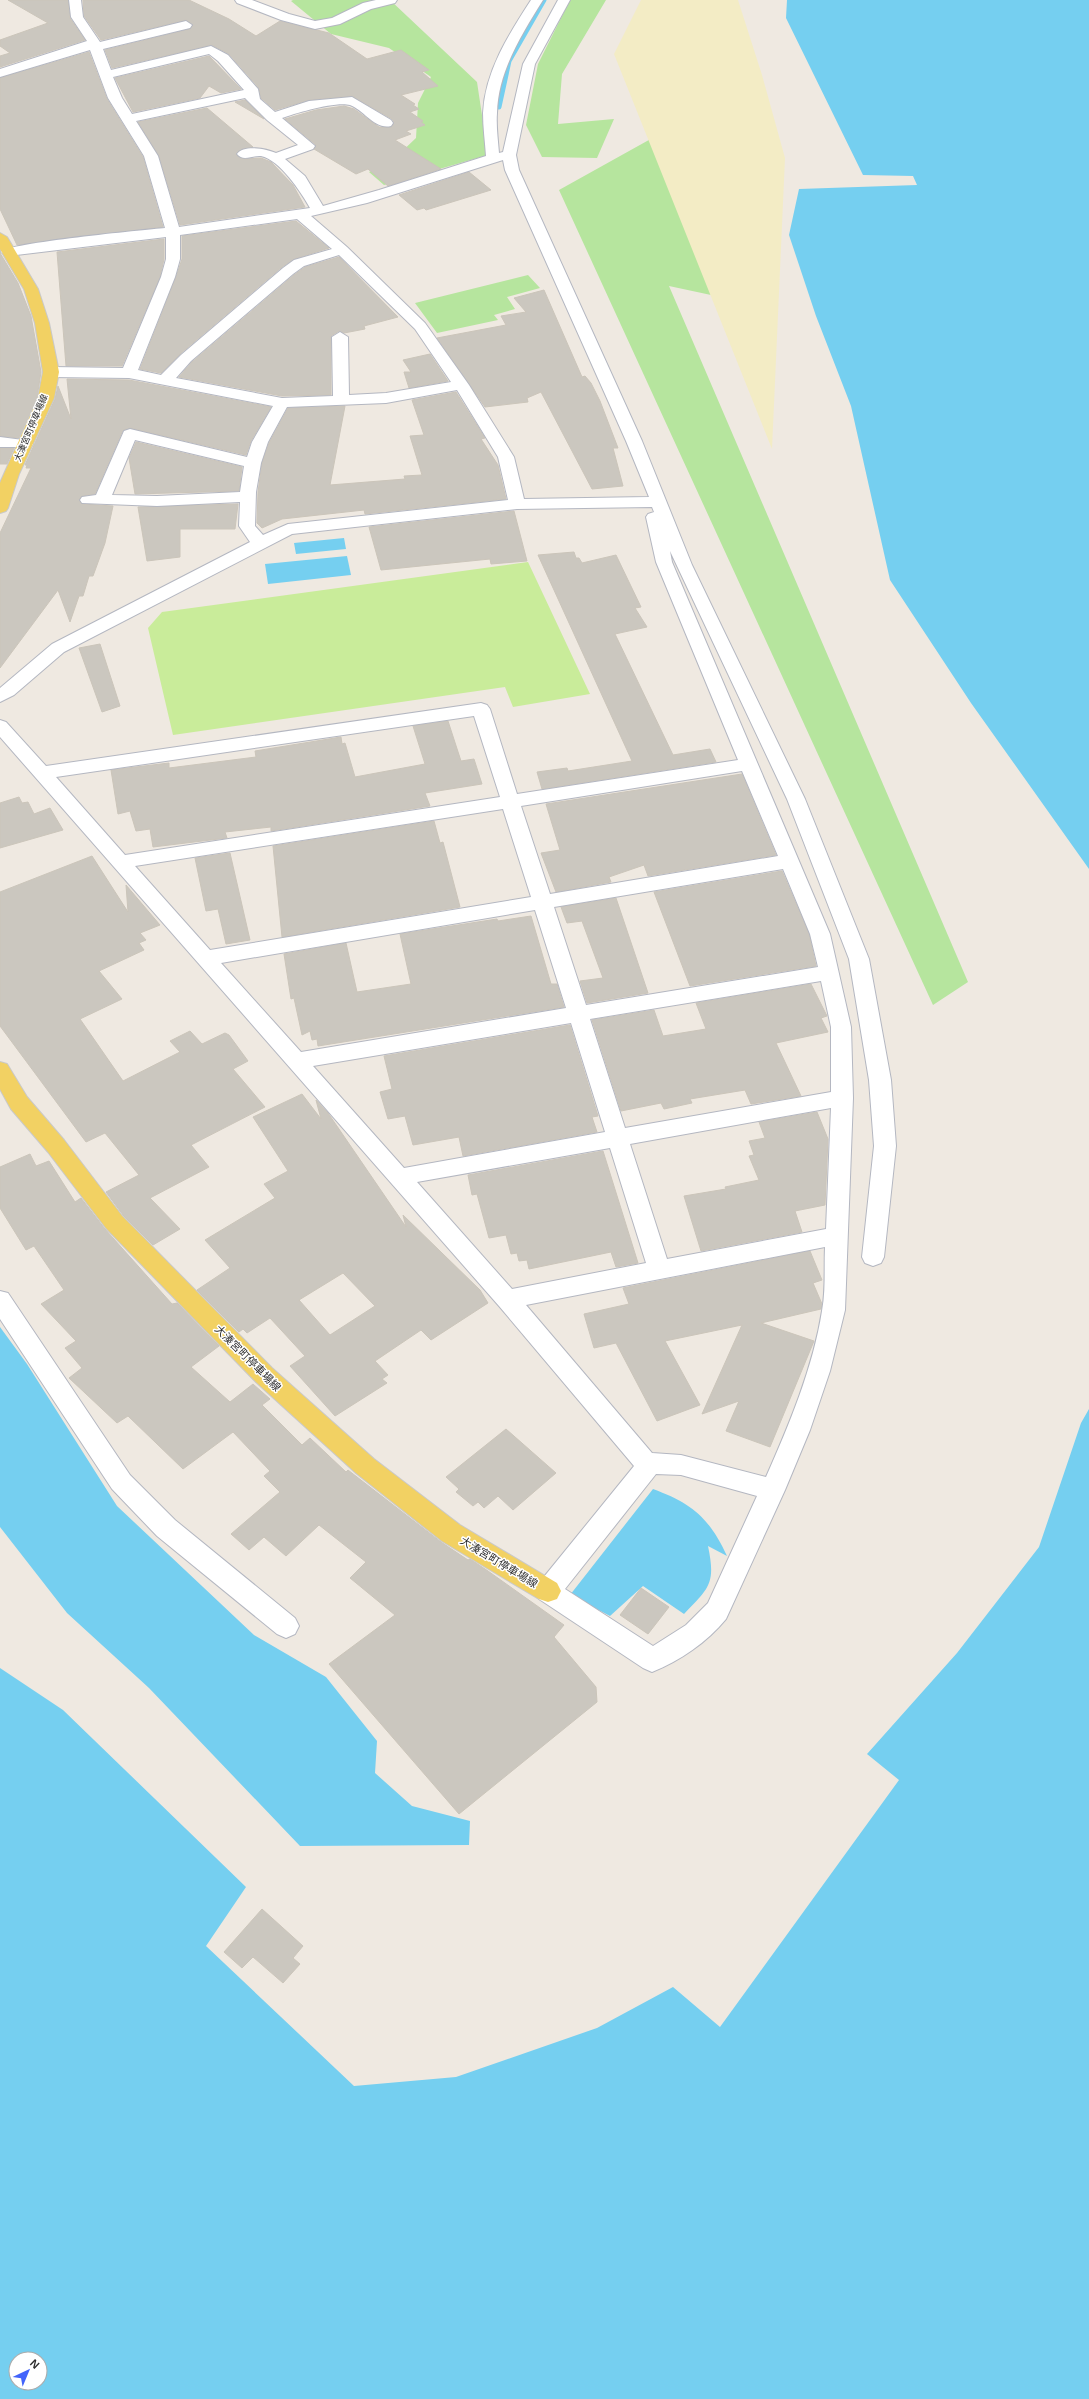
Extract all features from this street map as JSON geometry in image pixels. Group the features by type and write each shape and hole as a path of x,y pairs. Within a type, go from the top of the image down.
{"main road":[{"name":"大湊宮町停車場線","path":"0,238 31,289 42,323 51,372 46,398 11,474 0,508"},
{"name":"大湊宮町停車場線","path":"0,1070 19,1103 56,1146 114,1222 264,1375 365,1466 451,1533 548,1591"}],"street":[{"path":"75,0 77,17 94,45 115,98 151,156 173,231 173,259 168,277 129,373"},
{"path":"241,0 284,17 315,26 336,21 367,6 391,0"},
{"path":"494,158 490,112 501,63 512,40 537,0"},
{"path":"564,0 529,64 509,155 512,170 655,502 796,799 859,959 880,1080 885,1146 872,1257"},
{"path":"0,73 94,45 186,25"},
{"path":"106,75 211,50 223,58 253,92"},
{"path":"253,92 252,98 255,102 308,146 275,158"},
{"path":"127,119 253,92"},
{"path":"272,117 309,105 352,101 386,123"},
{"path":"244,154 263,152 275,158 300,178 320,211"},
{"path":"8,252 66,242 233,225 320,211 389,192 494,158 509,155"},
{"path":"300,214 342,250 420,326 461,385 506,457 517,504"},
{"path":"165,380 186,358 288,271 299,263 342,250"},
{"path":"340,337 342,401"},
{"path":"51,372 129,373 282,403 386,398 461,385"},
{"path":"260,543 247,526 248,497 253,463 260,442 282,403"},
{"path":"248,497 158,501 95,500 130,434 253,463"},
{"path":"0,442 25,444"},
{"path":"0,696 11,690 25,674 58,648 288,529 517,504 655,502"},
{"path":"646,1463 645,1472 548,1591 652,1660 686,1641 717,1611 773,1490 813,1388 828,1345 834,1310 842,1098 841,1027 820,934 664,562 655,502"},
{"path":"41,773 481,709 509,802 579,1015 660,1271"},
{"path":"0,726 506,1299 646,1463 682,1465 773,1490"},
{"path":"120,862 750,764"},
{"path":"206,958 790,862"},
{"path":"297,1061 829,972"},
{"path":"399,1177 842,1098"},
{"path":"506,1299 660,1271 836,1236"},
{"path":"0,1300 121,1482 166,1528 286,1626"}],"green space":[{"path":"390,0 477,82 488,155 384,185 369,172 393,160 416,138 418,103 431,77 389,48 331,34 291,1"},
{"path":"570,0 606,0 562,74 558,124 614,119 597,158 542,157 526,125 538,64"},
{"path":"665,131 711,295 669,286 968,982 933,1005 559,190"},
{"path":"528,275 540,288 507,297 515,309 494,315 498,320 437,333 415,303"},
{"path":"528,562 590,694 513,707 505,687 173,735 148,628 162,612"}],"sand":[{"path":"641,0 738,0 762,75 785,158 772,449 614,54"}],"water":[{"path":"787,0 1089,0 1089,869 971,703 890,580 851,406 816,316 789,235 799,189 917,185 913,176 863,175 786,18"},
{"path":"344,538 346,549 296,554 294,543"},
{"path":"347,556 351,575 268,584 265,564"},
{"path":"0,1327 27,1364 117,1506 254,1635 326,1677 377,1741 375,1773 412,1806 470,1821 469,1845 300,1846 149,1688 67,1613 0,1527"},
{"path":"1089,1409 1089,2399 0,2399 0,1668 63,1710 246,1887 206,1946 354,2086 456,2077 597,2028 673,1987 720,2027 899,1780 867,1754 957,1653 1039,1547 1081,1423"},
{"path":"653,1489 678,1500 698,1513 706,1521 720,1542 727,1556 708,1546 711,1577 705,1591 684,1614 643,1586 610,1616 570,1595"}],"building":[{"path":"8,0 68,0 70,18 85,40 0,67 0,56 10,53 0,46 0,40 48,23"},
{"path":"83,0 189,0 229,19 256,36 280,21 329,33 367,59 401,50 429,70 422,72 438,86 401,95 415,104 413,105 419,109 410,112 423,121 421,122 425,125 406,131 411,134 395,140 441,169 388,186 368,169 356,174 314,149 316,145 285,119 316,110 344,106 354,109 379,127 392,127 394,122 392,119 352,96 309,100 275,110 261,98 259,88 229,54 212,45 112,68 105,50 190,29 193,25 186,20 101,40 84,16"},
{"path":"89,52 107,99 143,157 163,227 17,245 0,209 0,78"},
{"path":"209,56 241,89 221,93 209,86 200,98 133,112 115,78"},
{"path":"245,100 264,119 235,102"},
{"path":"207,108 253,147 240,150 236,155 245,159 261,158 271,162 293,185 305,207 180,225 159,156 138,122"},
{"path":"469,172 491,190 426,210 424,208 417,210 399,195"},
{"path":"296,221 329,248 294,259 282,267 180,354 161,373 140,369 182,259 182,236"},
{"path":"164,239 164,259 160,277 122,366 66,366 57,252"},
{"path":"0,253 18,283 31,316 41,372 37,398 19,438 0,436"},
{"path":"339,257 398,317 364,326 365,329 344,333 339,331 331,336 331,395 282,396 179,377 192,362 294,275 305,267"},
{"path":"544,290 582,377 585,376 591,383 600,401 618,448 613,448 623,486 592,489 541,392 527,398 528,402 485,407 437,338 506,325 501,316 526,312 514,298"},
{"path":"430,354 448,381 409,388 404,372 411,372 403,360"},
{"path":"67,379 129,380 271,407 251,441 246,455 130,428 123,430 95,494 82,496 79,499 82,504 113,506 105,543 93,576 89,576 83,596 79,596 70,622 58,590 0,668 0,533 31,468 26,468 27,465 25,465 55,399 58,386 71,419"},
{"path":"456,392 485,438 481,439 498,465 506,499 365,514 364,510 282,519 262,528 257,523 258,492 262,463 269,443 288,408 345,406 330,485 405,479 404,476 422,475 410,436 424,435 412,400"},
{"path":"136,442 242,467 239,491 135,494 129,458"},
{"path":"0,448 14,448 7,464 0,464"},
{"path":"238,504 235,529 180,529 180,557 147,561 138,507"},
{"path":"514,511 527,561 491,564 490,559 381,570 369,527"},
{"path":"574,552 576,558 579,558 582,563 616,555 641,607 635,608 647,627 615,634 673,755 710,749 716,762 542,789 537,772 567,768 568,771 632,761 538,555"},
{"path":"100,644 120,706 102,712 79,648"},
{"path":"448,721 461,761 474,759 482,784 425,793 430,806 271,831 271,827 225,832 227,838 153,847 150,829 136,831 130,811 118,814 111,770 169,763 169,768 256,757 255,751 341,737 342,744 345,743 355,777 425,764 413,726"},
{"path":"742,774 776,855 648,876 644,865 609,877 611,882 556,892 541,853 560,850 546,804"},
{"path":"19,797 22,803 28,802 34,814 50,808 63,830 0,848 0,803"},
{"path":"434,821 440,843 443,842 460,907 282,937 273,846"},
{"path":"230,853 250,940 226,944 218,909 206,911 195,858"},
{"path":"92,856 128,912 126,885 160,925 140,933 146,940 139,943 144,950 99,971 122,999 80,1019 123,1081 180,1052 170,1041 190,1031 202,1044 225,1033 229,1035 248,1061 233,1069 265,1107 191,1145 209,1167 150,1198 180,1229 153,1245 123,1215 106,1192 139,1175 105,1133 86,1142 0,1026 0,892"},
{"path":"782,871 809,934 816,966 690,986 654,892"},
{"path":"616,898 648,993 587,1003 580,981 603,978 582,921 567,923 561,907"},
{"path":"531,916 551,984 557,984 564,1007 318,1046 317,1039 312,1040 310,1031 302,1035 294,998 291,999 284,954 346,943 357,992 411,984 400,934 497,919 498,921"},
{"path":"811,984 827,1016 821,1018 828,1032 776,1043 801,1096 751,1104 745,1090 690,1099 692,1103 664,1109 661,1103 621,1111 592,1020 654,1010 663,1036 706,1029 696,1003"},
{"path":"570,1025 598,1116 592,1117 597,1132 463,1156 459,1137 413,1145 405,1116 388,1119 380,1092 392,1089 384,1056"},
{"path":"302,1094 321,1119 316,1100 328,1113 406,1227 403,1215 480,1290 488,1303 431,1340 421,1330 375,1361 388,1375 382,1379 387,1383 335,1416 290,1366 305,1356 270,1318 247,1333 243,1329 239,1332 197,1290 230,1268 205,1240 275,1198 264,1184 288,1171 253,1117","holes":["343,1273 375,1306 330,1335 299,1300"]},
{"path":"817,1112 828,1139 825,1205 795,1211 802,1232 701,1251 684,1196 726,1189 725,1187 759,1180 749,1156 754,1155 749,1141 765,1138 759,1122"},
{"path":"603,1151 638,1263 616,1267 611,1252 529,1269 527,1260 519,1261 517,1253 511,1254 506,1235 489,1238 477,1194 472,1195 468,1175"},
{"path":"30,1154 36,1166 49,1161 75,1202 81,1198 105,1229 172,1304 177,1303 219,1346 191,1367 230,1402 253,1384 270,1399 262,1405 302,1445 310,1438 346,1472 348,1470 441,1542 488,1571 564,1625 554,1637 596,1687 597,1702 459,1814 329,1664 395,1615 350,1578 366,1562 319,1525 286,1556 264,1537 249,1550 231,1534 280,1492 264,1476 270,1471 233,1432 183,1469 128,1416 117,1423 69,1378 82,1368 65,1348 76,1341 41,1304 64,1290 34,1246 26,1250 0,1208 0,1167"},
{"path":"810,1251 822,1280 813,1283 822,1304 821,1309 761,1323 814,1341 770,1447 726,1431 739,1401 702,1414 742,1325 665,1341 700,1405 657,1421 616,1343 594,1348 584,1314 629,1304 623,1288"},
{"path":"506,1429 556,1473 513,1510 498,1496 484,1508 478,1502 473,1506 456,1492 459,1489 446,1477"},
{"path":"641,1588 669,1607 648,1634 620,1615"},
{"path":"262,1909 303,1946 293,1958 300,1964 283,1983 253,1957 242,1968 224,1952"}],"waterway":[{"path":"499,107 509,61 544,0"}]}
